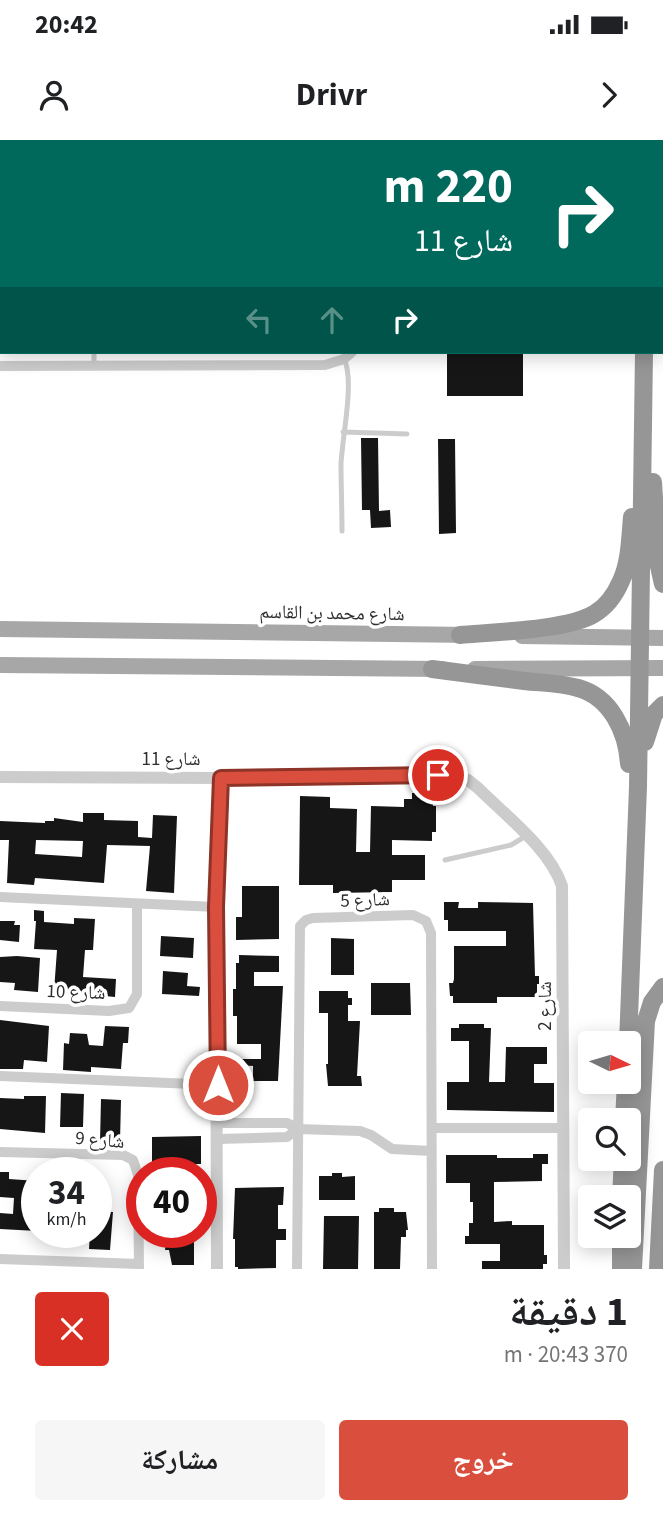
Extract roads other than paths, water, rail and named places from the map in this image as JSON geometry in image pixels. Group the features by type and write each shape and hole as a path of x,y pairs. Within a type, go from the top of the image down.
{"highway":[{"path":"628,1031 638,787 644,354"},
{"path":"644,406 653,473 658,562 663,584"},
{"path":"460,635 570,624 592,616 604,607 614,594 627,565 644,406"},
{"path":"432,668 579,688 610,709 622,730 629,761 632,940"},
{"path":"638,787 646,733 654,714 663,705"},
{"path":"633,1269 646,1021 652,1002 660,990"},
{"path":"658,1269 663,1170"},
{"path":"621,1248 621,1269"}],"main road":[{"name":"شارع محمد بن القاسم","path":"0,629 663,639"},
{"path":"2,665 663,668"}],"street":[{"path":"0,366 325,365 348,355"},
{"name":"شارع 11","path":"0,777 438,775 468,780"},
{"path":"217,1269 216,907 221,778"},
{"name":"شارع 2","path":"468,780 552,863 562,886 564,1269"},
{"path":"0,897 216,907"},
{"name":"شارع 10","path":"0,1006 109,1011 129,1008 137,994 136,904"},
{"name":"شارع 5","path":"297,1269 300,926 313,918 413,915 426,921 431,933 432,1269"},
{"path":"0,1076 218,1085"},
{"path":"218,1123 287,1124 298,1129 360,1131 392,1149 431,1152"},
{"path":"432,1128 564,1128"},
{"path":"218,1139 287,1137 298,1129"},
{"name":"شارع 9","path":"0,1152 123,1155 133,1160 138,1175 139,1267 0,1259"}],"lane":[{"path":"94,354 94,366"},
{"path":"342,531 343,432 348,402 348,355"},
{"path":"343,432 407,434"},
{"path":"445,860 511,845 526,836"}]}
